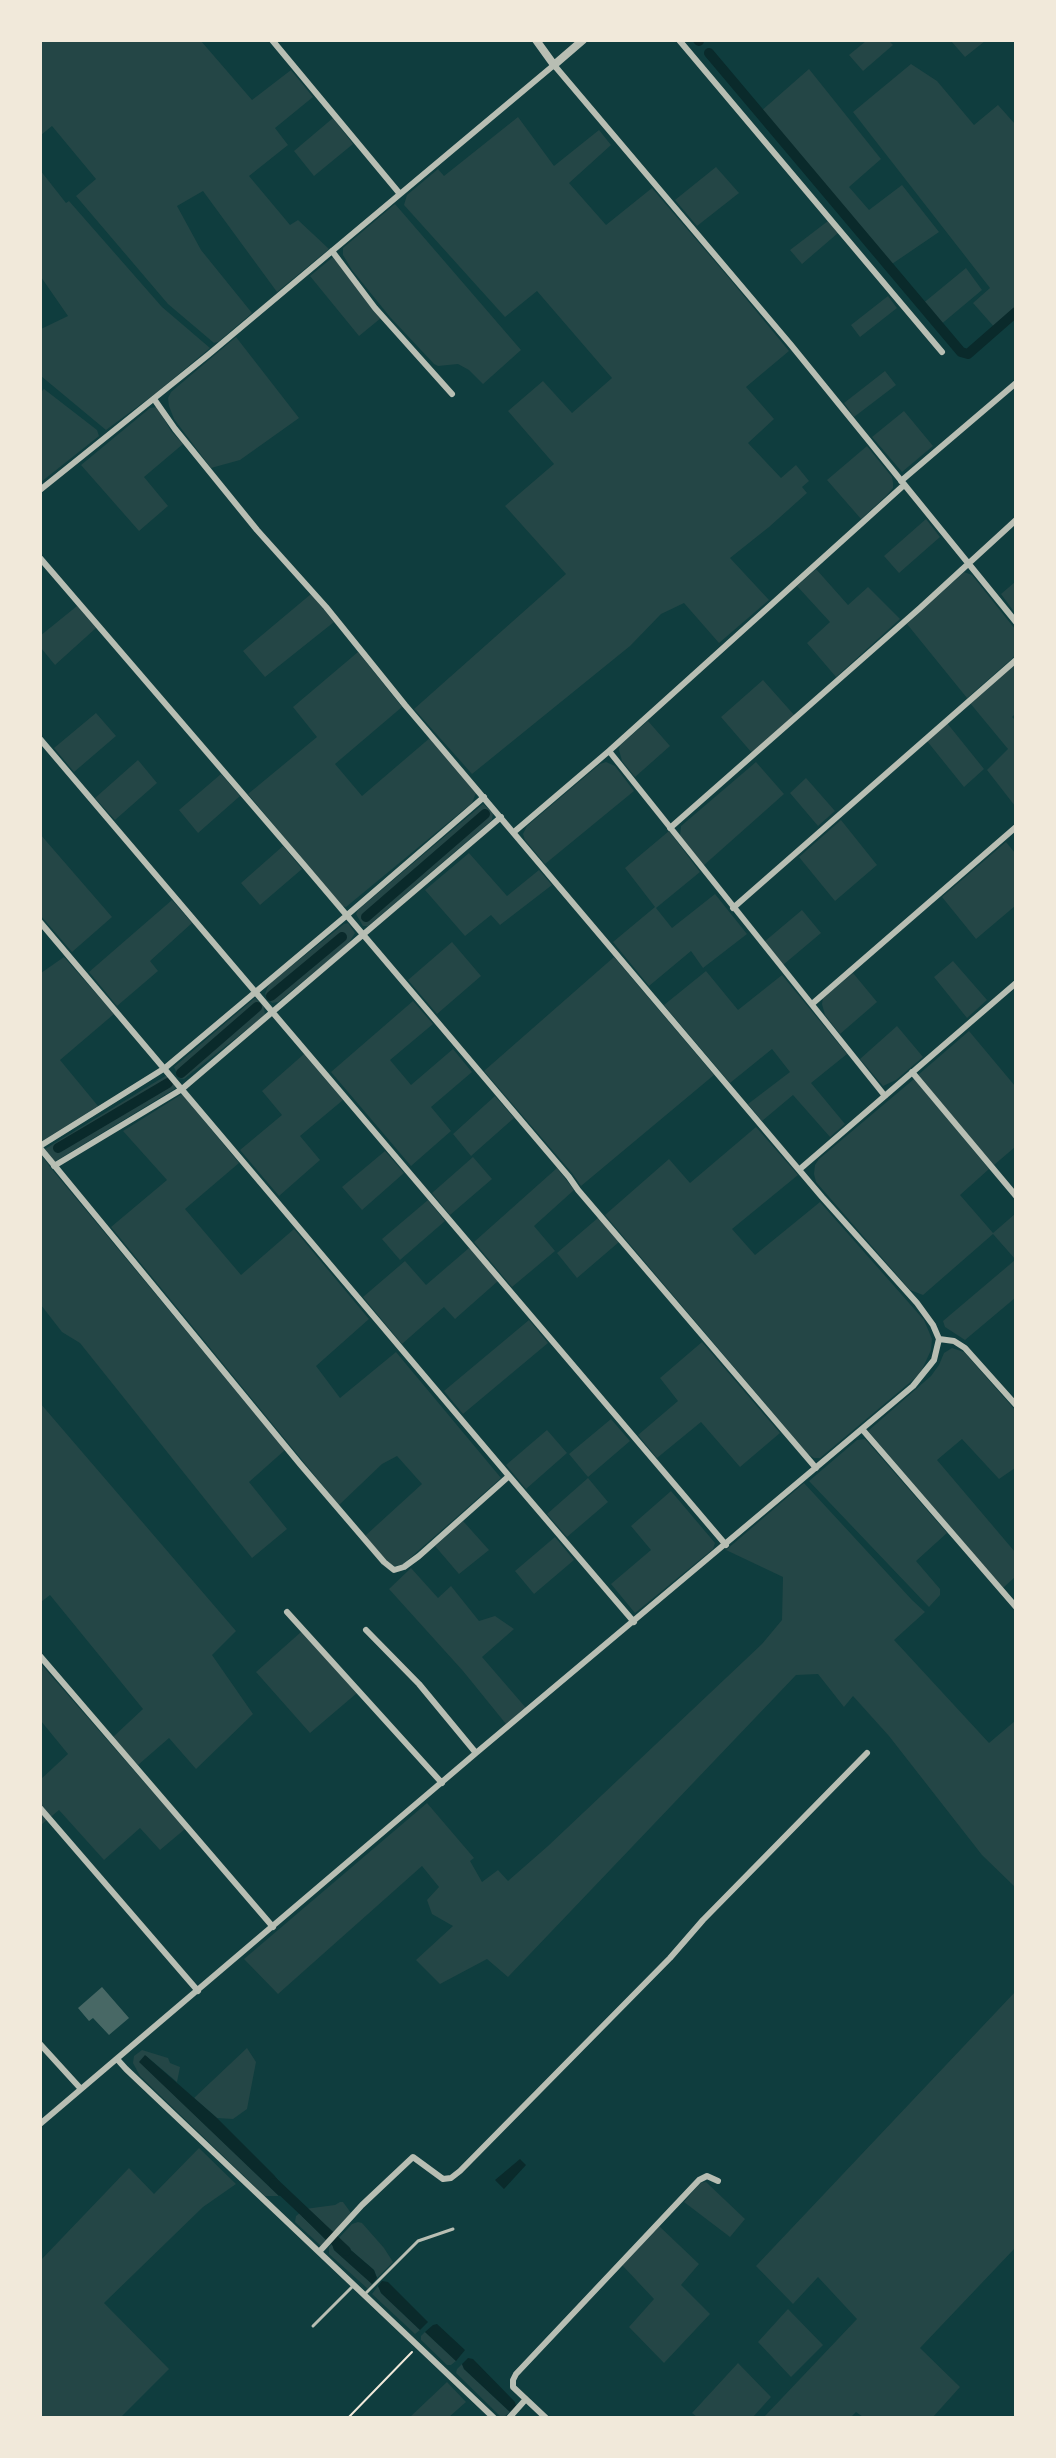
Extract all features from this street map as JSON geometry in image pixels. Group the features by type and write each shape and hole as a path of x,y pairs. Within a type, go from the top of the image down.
{"street":[{"path":"272,40 400,194"},
{"path":"536,40 605,128 791,345 1016,622"},
{"path":"40,490 154,399 584,40"},
{"path":"679,40 942,352"},
{"path":"332,251 375,308 452,394"},
{"path":"514,832 609,751 902,483 1016,383"},
{"path":"40,2124 476,1753 862,1429 924,1374 934,1360 939,1339 933,1324 917,1303 405,705 326,607 257,530 175,429 154,399"},
{"path":"670,828 920,608 1016,520"},
{"path":"40,558 816,1468"},
{"path":"733,908 1016,660"},
{"path":"40,739 726,1545"},
{"path":"609,751 885,1096"},
{"path":"484,797 165,1068 40,1147 308,1473 384,1562 394,1570 404,1567 419,1556 508,1476"},
{"path":"54,1166 182,1089 501,816"},
{"path":"812,1004 1016,827"},
{"path":"40,922 634,1622"},
{"path":"800,1169 1016,983"},
{"path":"912,1072 1016,1196"},
{"path":"939,1339 954,1341 965,1348 1016,1405"},
{"path":"862,1429 1016,1607"},
{"path":"287,1612 442,1783"},
{"path":"366,1630 419,1684 476,1753"},
{"path":"40,1656 273,1927"},
{"path":"321,2251 362,2205 413,2157 443,2179 451,2178 460,2171 670,1958 703,1920 867,1753"},
{"path":"40,1808 198,1991"},
{"path":"40,2044 81,2089"},
{"path":"117,2059 494,2418"},
{"path":"546,2418 513,2387 516,2374 699,2180 707,2176 718,2181"},
{"path":"509,2418 526,2399"}],"lane":[{"path":"364,2295 418,2241 453,2229"},
{"path":"313,2326 354,2285"}],"path":[{"path":"348,2418 419,2346"}],"shaded area":[{"path":"40,41 201,41 252,100 291,70 313,97 275,128 288,145 249,176 290,225 298,220 329,249 277,292 203,191 177,206 201,250 252,313 214,343 168,304 76,196 96,179 52,126 41,135"},
{"path":"866,41 889,41 893,45 863,71 849,55"},
{"path":"951,41 985,41 965,57"},
{"path":"911,64 937,81 974,125 998,105 1015,124 1015,312 996,329 973,303 990,288 853,112"},
{"path":"809,69 881,159 849,187 869,210 902,185 939,232 889,266 760,112"},
{"path":"518,117 554,166 599,130 611,145 569,183 606,225 652,188 789,351 746,387 774,419 748,443 781,478 796,465 809,481 802,487 807,493 730,558 769,600 719,643 684,603 661,614 630,646 472,774 414,709 566,574 505,506 554,464 508,411 543,381 572,413 612,378 537,291 505,317 404,205 407,195 438,169 444,176"},
{"path":"333,118 353,144 314,176 294,151"},
{"path":"716,167 739,193 697,226 675,200"},
{"path":"40,170 66,203 69,201 162,307 210,348 156,393 106,430 41,376 41,329 68,316 41,277"},
{"path":"395,204 521,350 483,384 469,370 458,364 438,366 434,364 390,317 352,270 343,255 343,248"},
{"path":"828,221 838,233 802,264 790,250"},
{"path":"333,257 381,318 359,336 310,276"},
{"path":"966,268 982,290 939,326 921,305"},
{"path":"888,296 897,308 860,337 851,325"},
{"path":"236,337 299,418 240,460 211,468 174,419 168,398 171,392"},
{"path":"885,371 896,385 854,417 844,403"},
{"path":"44,389 97,430 99,436 41,482 40,393"},
{"path":"157,407 171,431 183,444 144,477 168,506 139,531 81,465 150,408"},
{"path":"904,411 933,446 902,472 872,437"},
{"path":"867,446 892,477 893,488 861,519 827,480"},
{"path":"926,519 940,537 899,573 884,556"},
{"path":"816,569 848,605 868,587 900,619 836,677 807,643 830,622 797,586"},
{"path":"964,572 972,575 1015,629 1015,656 967,698 907,624"},
{"path":"1015,582 1015,613 1001,594"},
{"path":"311,594 334,622 265,677 243,651"},
{"path":"77,606 96,628 55,665 41,648 40,636"},
{"path":"358,652 402,707 335,764 362,796 431,737 476,793 472,803 346,907 342,906 248,794 317,737 293,707"},
{"path":"1015,663 1015,714 1012,717 1016,721 1015,806 987,770 1008,749 970,703"},
{"path":"763,680 795,716 752,753 721,717"},
{"path":"96,713 116,736 74,772 54,748"},
{"path":"648,721 670,746 635,777 622,761 620,745"},
{"path":"947,723 984,769 964,787 927,741"},
{"path":"138,760 157,783 115,820 95,798"},
{"path":"606,762 615,766 634,791 545,864 525,840 523,834 527,826 600,764"},
{"path":"756,762 784,794 703,866 680,836 681,826"},
{"path":"221,774 240,796 198,833 179,810"},
{"path":"806,778 835,811 818,826 790,793"},
{"path":"483,804 493,813 492,820 368,926 363,926 356,914 358,910"},
{"path":"841,820 877,865 835,901 799,857"},
{"path":"669,831 700,872 656,908 672,928 715,894 747,934 703,968 691,951 649,986 613,942 655,907 625,868"},
{"path":"40,834 112,917 72,952 41,916"},
{"path":"1006,842 1015,853 1015,906 976,939 942,897"},
{"path":"283,846 302,869 260,905 241,883"},
{"path":"469,853 507,896 539,870 552,885 500,925 491,915 465,936 425,890"},
{"path":"172,900 192,923 150,961 158,971 117,1006 89,972"},
{"path":"802,910 821,933 783,965 764,942"},
{"path":"348,923 355,933 348,944 278,1002 272,1003 265,994 269,984"},
{"path":"452,942 481,976 437,1014 408,980"},
{"path":"64,957 114,1014 60,1060 98,1106 41,1142 41,973"},
{"path":"614,957 714,1075 581,1186 484,1071"},
{"path":"953,961 987,1000 967,1018 934,977"},
{"path":"706,971 738,1010 782,975 847,1054 811,1083 845,1124 830,1137 793,1095 762,1121 748,1104 790,1072 772,1049 730,1083 664,1005"},
{"path":"853,973 877,1002 840,1034 825,1015 823,998"},
{"path":"255,998 264,1007 265,1015 184,1079 179,1078 174,1067"},
{"path":"413,1001 433,1024 390,1060 411,1085 453,1049 472,1072 431,1107 451,1131 411,1166 331,1072"},
{"path":"897,1026 923,1057 896,1080 883,1086 860,1059"},
{"path":"969,1031 1015,1086 1015,1147 994,1165 918,1075"},
{"path":"304,1054 343,1100 300,1136 320,1160 279,1196 240,1150 282,1115 262,1091"},
{"path":"167,1075 176,1088 54,1162 45,1149"},
{"path":"914,1079 989,1169 960,1195 993,1233 1015,1214 1015,1259 993,1234 923,1295 910,1290 816,1182 814,1174 815,1165 819,1159"},
{"path":"182,1094 239,1163 185,1209 241,1275 294,1229 369,1319 316,1366 340,1398 396,1352 501,1478 402,1565 394,1566 385,1560 365,1536 422,1484 397,1456 382,1464 339,1505 111,1227 167,1180 123,1131"},
{"path":"495,1096 514,1118 471,1156 453,1134"},
{"path":"756,1127 798,1175 732,1229 755,1255 820,1202 924,1320 932,1339 931,1350 920,1374 820,1458 814,1458 808,1454 605,1215 669,1159 690,1183"},
{"path":"385,1151 404,1173 362,1210 342,1187"},
{"path":"40,1153 285,1450 249,1482 287,1529 252,1558 80,1343 62,1332 41,1305"},
{"path":"473,1157 492,1179 450,1215 432,1193"},
{"path":"557,1168 574,1190 534,1226 555,1251 512,1287 474,1242"},
{"path":"428,1200 445,1221 400,1260 382,1239"},
{"path":"599,1217 619,1242 577,1278 557,1253"},
{"path":"469,1248 498,1281 455,1319 444,1307 402,1344 363,1297 405,1261 426,1285"},
{"path":"1015,1260 1015,1298 965,1340 945,1327 943,1321"},
{"path":"529,1320 548,1343 463,1414 444,1391"},
{"path":"702,1342 780,1433 740,1467 701,1422 657,1458 638,1435 678,1401 660,1378"},
{"path":"952,1348 964,1352 1015,1410 1015,1468 999,1479 962,1439 937,1460 1015,1552 1015,1577 1003,1588 868,1431 931,1376 944,1353"},
{"path":"40,1403 236,1631 212,1655 253,1714 196,1769 169,1738 138,1765 113,1737 143,1709 50,1595 41,1602"},
{"path":"611,1419 630,1441 588,1477 569,1454"},
{"path":"547,1430 567,1453 526,1489 506,1465"},
{"path":"865,1439 947,1533 916,1561 940,1589 940,1595 929,1607 809,1481 857,1440"},
{"path":"588,1478 608,1502 567,1537 547,1514"},
{"path":"804,1483 925,1612 894,1640 989,1743 1015,1721 1015,1887 982,1855 889,1736 853,1696 844,1707 818,1674 796,1675 508,1977 487,1959 440,1984 416,1960 453,1926 432,1914 427,1900 439,1887 422,1866 278,1994 244,1959 427,1803 474,1858 470,1861 482,1882 498,1870 508,1881 762,1644 782,1620 783,1577 726,1550"},
{"path":"671,1491 715,1543 713,1549 635,1613 611,1584 651,1550 631,1526"},
{"path":"463,1521 489,1550 459,1574 435,1546"},
{"path":"555,1537 574,1560 534,1594 515,1571"},
{"path":"411,1568 438,1598 451,1586 479,1621 495,1616 514,1629 482,1657 526,1708 506,1724 463,1671 389,1589"},
{"path":"301,1632 357,1693 310,1733 256,1672"},
{"path":"40,1663 185,1829 160,1850 140,1828 104,1860 59,1810 41,1825 41,1779 68,1754 41,1721"},
{"path":"1015,1992 1015,2248 920,2348 960,2387 933,2417 863,2417 856,2412 851,2417 764,2417 857,2319 818,2277 793,2304 756,2266"},
{"path":"247,2048 256,2062 247,2109 233,2119 217,2118 194,2098"},
{"path":"142,2050 168,2058 170,2063 180,2067 177,2082 146,2056 140,2062 279,2196 265,2196 140,2076 133,2063 134,2056"},
{"path":"145,2055 217,2118 286,2190 279,2196 139,2062"},
{"path":"199,2148 236,2184 203,2207 104,2303 169,2369 121,2417 41,2417 41,2260 129,2168 154,2194"},
{"path":"520,2159 526,2165 504,2189 495,2180"},
{"path":"706,2182 745,2219 730,2237 684,2202 700,2183"},
{"path":"343,2202 351,2213 334,2234 309,2210 302,2216 327,2241 321,2246 295,2222 296,2216 305,2209 335,2205"},
{"path":"308,2210 334,2234 327,2241 302,2216"},
{"path":"362,2223 384,2248 393,2262 377,2278 374,2270 338,2239 352,2224"},
{"path":"659,2226 699,2264 681,2285 710,2314 664,2363 629,2327 654,2299 622,2265"},
{"path":"338,2239 374,2270 377,2278 372,2284 334,2250 332,2244"},
{"path":"332,2244 334,2250 372,2284 368,2289 329,2254 329,2247"},
{"path":"382,2281 388,2282 428,2322 420,2330 381,2293 378,2286"},
{"path":"378,2286 381,2293 420,2330 415,2334 372,2294"},
{"path":"788,2309 823,2345 791,2377 758,2342"},
{"path":"437,2324 465,2350 456,2361 425,2332"},
{"path":"425,2332 456,2361 447,2365 421,2340"},
{"path":"468,2358 473,2359 515,2402 516,2406 510,2412 464,2369 462,2364"},
{"path":"738,2363 771,2397 753,2417 697,2417 692,2413"},
{"path":"462,2364 464,2369 510,2412 504,2417 500,2416 456,2373"},
{"path":"447,2382 466,2402 449,2417 410,2417"}],"building":[{"path":"102,1987 129,2018 109,2035 93,2018 89,2021 78,2008"}],"waterway":[{"path":"709,53 961,352 968,354 1016,312"},
{"path":"366,917 485,814"},
{"path":"271,996 342,937"},
{"path":"181,1073 257,1007"},
{"path":"58,1148 168,1083"},
{"path":"274,2183 346,2251"}]}
